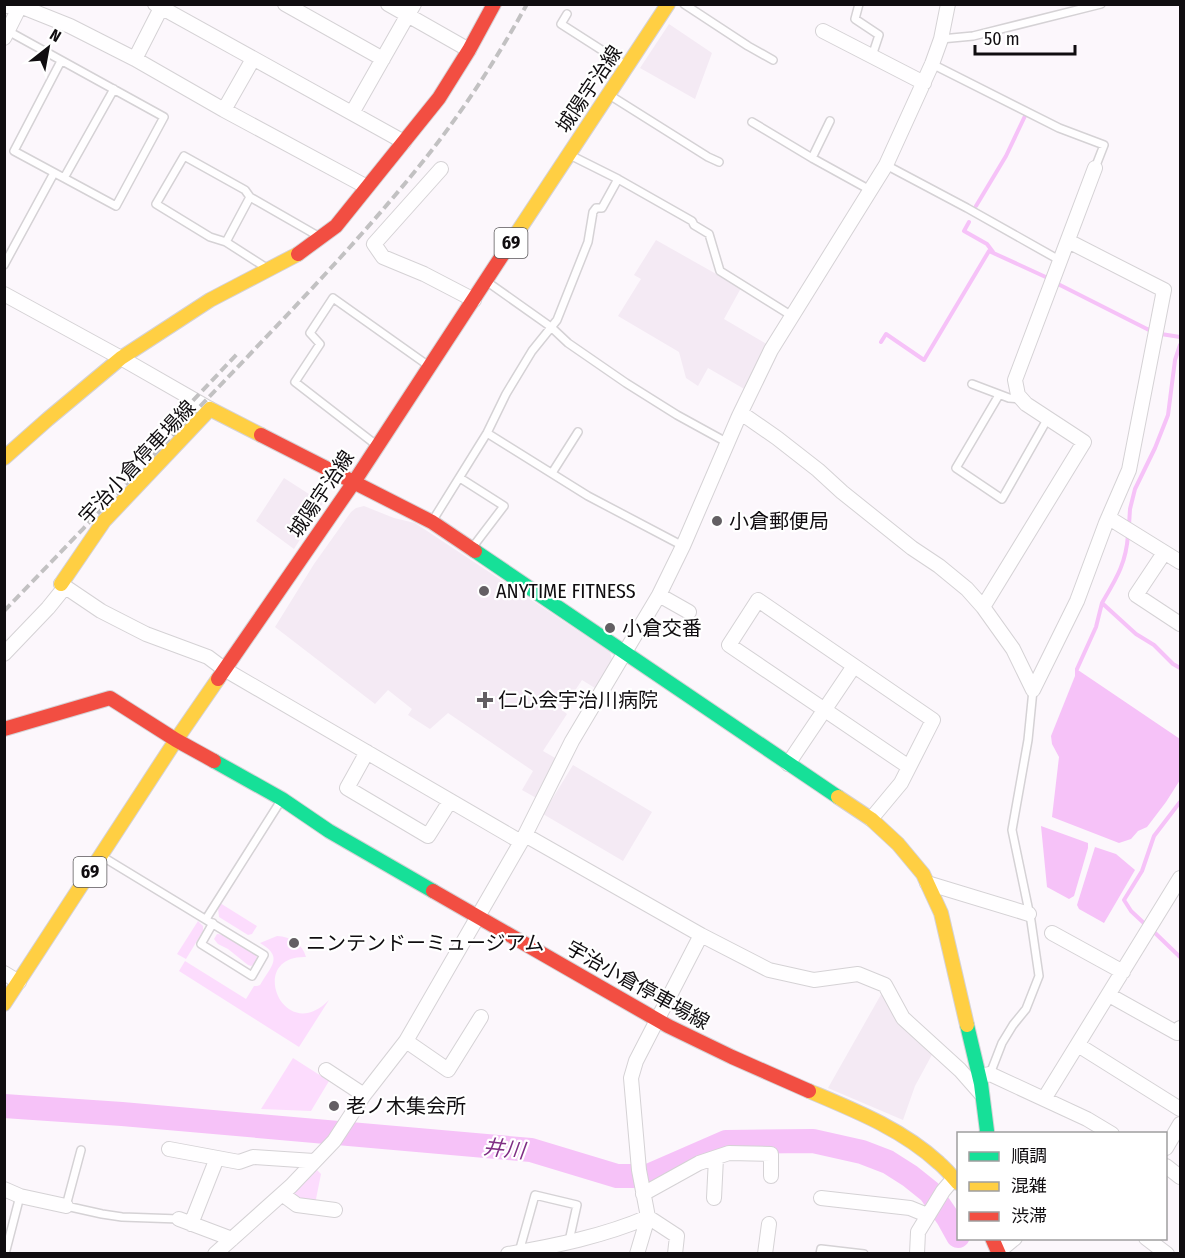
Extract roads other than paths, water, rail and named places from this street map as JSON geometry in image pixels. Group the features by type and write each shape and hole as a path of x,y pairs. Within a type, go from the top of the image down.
{"main road":[{"path":"4,458 48,418 121,358 210,300 302,252 336,226 439,98 494,4"},
{"name":"城陽宇治線","path":"4,1004 176,740 354,482 668,4"},
{"name":"宇治小倉停車場線","path":"63,585 104,521 210,409 432,522 871,819 898,844 922,874 941,913 985,1075 983,1097 987,1132"},
{"name":"宇治小倉停車場線","path":"4,729 110,698 176,740 282,800 329,831 657,1020 764,1072 894,1130 918,1146 957,1178"}],"street":[{"path":"285,4 306,9 383,60"},
{"path":"388,4 411,10 469,50"},
{"path":"215,1254 282,1194 334,1141 364,1095 406,1041 523,839 572,741 659,595 684,546 741,413 771,351 886,165 932,64 941,39 948,4"},
{"path":"4,6 20,6 70,26 135,59 367,188"},
{"path":"6,34 20,6"},
{"path":"135,59 158,6 404,142"},
{"path":"352,113 411,10"},
{"path":"823,31 924,83"},
{"path":"224,110 253,58"},
{"path":"983,607 1084,442 1026,404 1018,395 1015,380 1095,168"},
{"path":"441,170 374,244 383,257 424,274 474,300"},
{"path":"1033,690 1077,601 1129,470 1164,290 1068,241"},
{"path":"4,294 210,409"},
{"path":"741,413 818,470 967,590 983,607 1013,649 1033,690"},
{"path":"1109,518 1180,562"},
{"path":"1164,553 1136,596 1180,624"},
{"path":"4,654 34,623 63,585 101,611 146,634 208,657 224,669 450,801 769,970 814,980 858,974 885,985 903,1018 960,1070 983,1097"},
{"path":"659,595 689,612"},
{"path":"871,819 901,783 933,720 758,600 729,645 909,767"},
{"path":"788,764 854,666"},
{"path":"367,752 347,788 428,836 450,801"},
{"path":"1044,1099 1180,878"},
{"path":"927,883 1029,914"},
{"path":"1052,933 1123,972"},
{"path":"637,1254 648,1216 639,1170 631,1078 636,1061 701,934"},
{"path":"4,973 19,982"},
{"path":"1109,995 1177,1033 1180,1028"},
{"path":"406,1041 448,1070 481,1017"},
{"path":"1078,1045 1180,1109"},
{"path":"326,1070 364,1095"},
{"path":"985,1075 1044,1099 1109,1132"},
{"path":"1167,1146 1180,1124"},
{"path":"169,1149 239,1162 253,1157 314,1161"},
{"path":"642,1191 699,1164 729,1154 771,1154 771,1176"},
{"path":"218,1158 184,1221 232,1239"},
{"path":"714,1198 716,1158"},
{"path":"1167,1167 1180,1177"},
{"path":"917,1254 918,1232 942,1191 957,1178"},
{"path":"4,1189 20,1196 66,1206"},
{"path":"282,1194 297,1205 335,1210"},
{"path":"821,1198 929,1212"},
{"path":"514,1253 566,1245 625,1227 648,1216"},
{"path":"648,1216 677,1236 675,1254"},
{"path":"765,1254 769,1224"},
{"path":"999,1253 1014,1240"},
{"path":"1147,1240 1163,1252"}],"lane":[{"path":"684,4 773,60"},
{"path":"859,4 855,18 879,35 872,56"},
{"path":"941,39 973,36 1101,4"},
{"path":"567,14 561,24 627,67"},
{"path":"4,146 116,206 164,117 62,61 6,34"},
{"path":"14,151 62,61"},
{"path":"932,64 1059,128 1104,145 1095,168"},
{"path":"64,178 114,89"},
{"path":"609,95 719,162"},
{"path":"812,158 830,121"},
{"path":"752,122 870,190"},
{"path":"568,154 692,221 694,225 709,234 720,271 792,316"},
{"path":"267,269 226,242 210,237 156,204 184,156 245,190 250,197 320,238"},
{"path":"886,165 1061,261"},
{"path":"4,265 54,173"},
{"path":"432,522 487,433 506,394 532,351 557,320 588,242 593,212 596,208 602,208 618,179"},
{"path":"226,242 250,197"},
{"path":"486,281 551,327 568,343 626,383 728,443"},
{"path":"377,445 295,382 320,344 310,333 333,298 430,367"},
{"path":"972,384 1009,398 1022,399"},
{"path":"999,394 956,468 1002,499 1048,418"},
{"path":"552,473 578,432"},
{"path":"487,433 588,496 684,546"},
{"path":"460,478 504,506 472,548"},
{"path":"985,1075 1013,1025 1026,1009 1039,976 1012,830 1028,740 1033,690"},
{"path":"101,856 210,921 264,955 252,976 201,944 210,921 282,800"},
{"path":"81,1150 66,1206 122,1217 184,1221"},
{"path":"514,1253 535,1195 577,1205 566,1245"},
{"path":"5,1254 20,1196"},
{"path":"820,1254 821,1249 864,1254"}],"waterway":[{"path":"976,206 1006,156 1025,116"},
{"path":"969,222 964,231 987,244 993,252"},
{"path":"881,342 886,334 924,360 989,251 1050,279"},
{"path":"1056,283 1147,329 1180,337"},
{"path":"1129,525 1135,489 1168,415 1175,360 1180,345"},
{"path":"1128,535 1123,563 1102,603 1136,634 1154,645 1180,668"},
{"path":"1077,669 1096,627 1102,603"},
{"path":"1147,926 1131,911 1124,900 1142,871 1154,836 1180,802"},
{"path":"1153,931 1180,957"},
{"name":"井川","path":"4,1106 122,1114 531,1150 617,1176 648,1176 726,1142 813,1141 862,1152 888,1162 910,1176 930,1192 957,1234"}],"railway":[{"path":"4,611 336,263 396,194 432,151 461,110 489,69 527,4"},
{"path":"165,430 239,352"}],"place":[{"name":"小倉郵便局","path":"717,521"},
{"name":"ANYTIME FITNESS","path":"484,591"},
{"name":"小倉交番","path":"610,628"},
{"name":"仁心会宇治川病院","path":"485,700"},
{"name":"ニンテンドーミュージアム","path":"294,943"},
{"name":"老ノ木集会所","path":"334,1106"}]}
